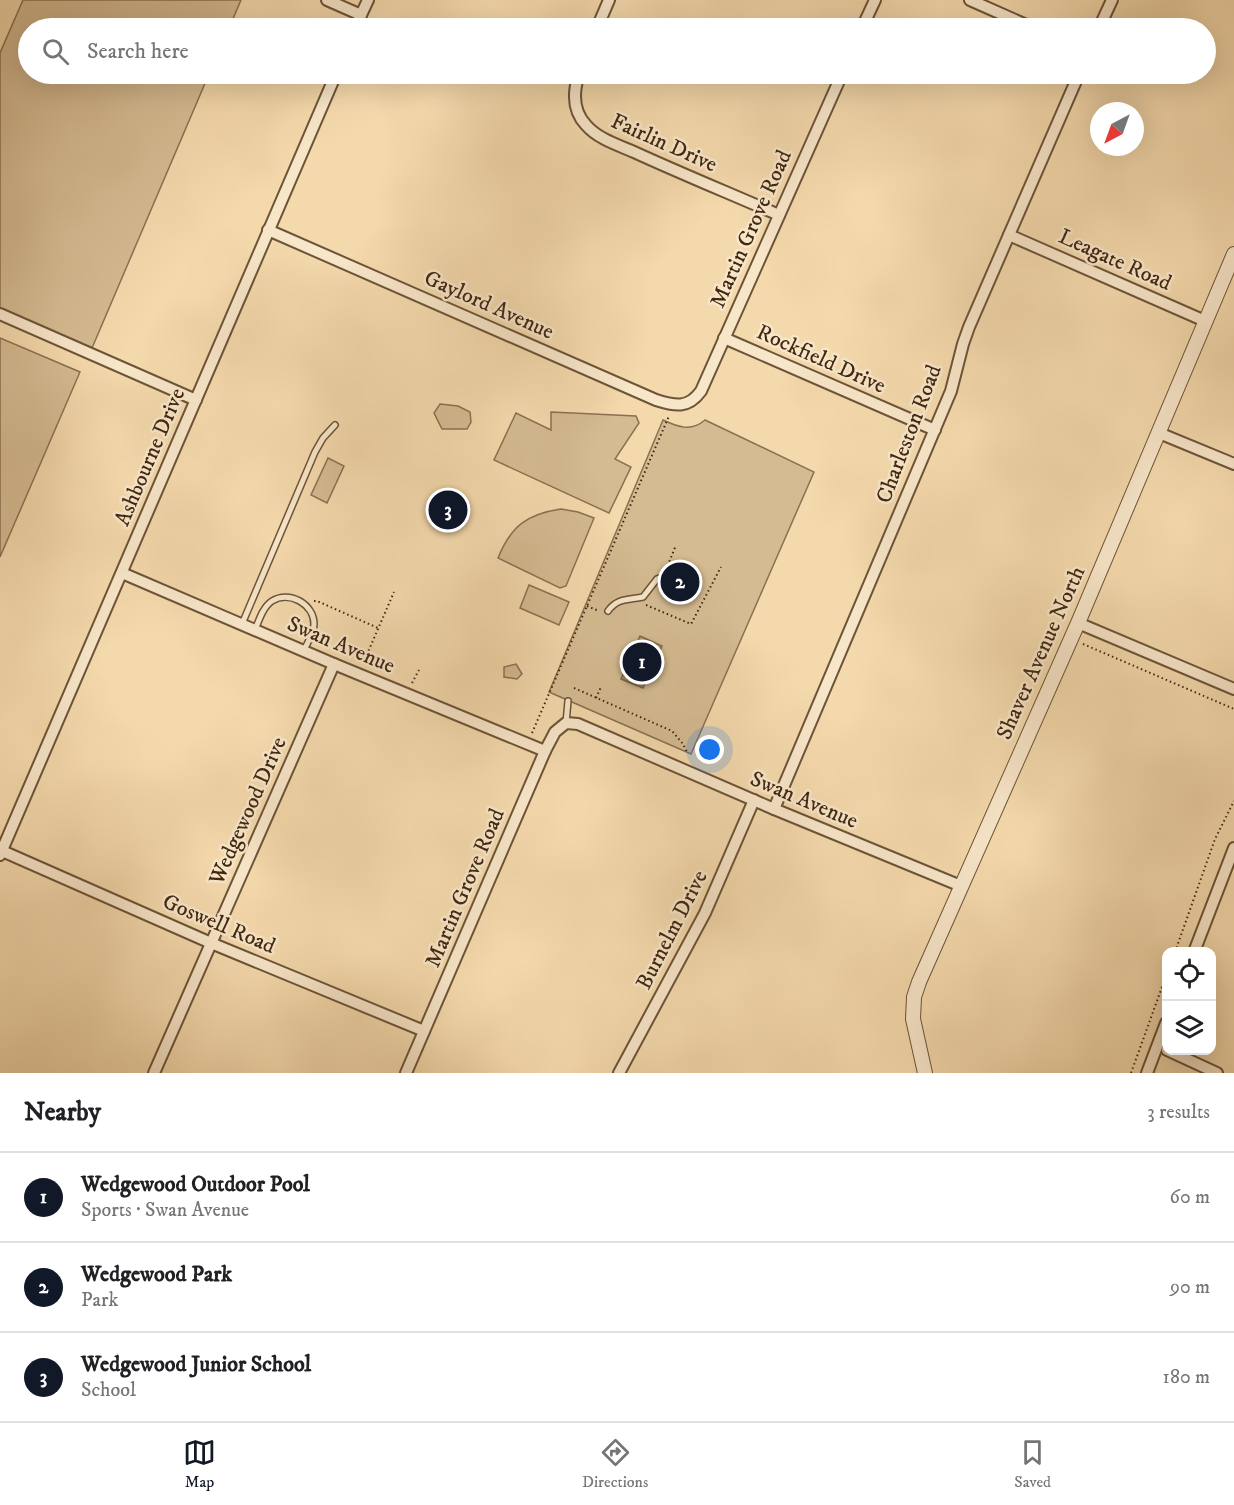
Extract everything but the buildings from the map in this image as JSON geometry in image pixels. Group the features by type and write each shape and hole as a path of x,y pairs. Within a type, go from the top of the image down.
{"street":[{"path":"327,0 361,15"},
{"path":"360,18 368,0"},
{"path":"601,18 609,0"},
{"path":"867,18 875,0"},
{"path":"970,0 1010,18"},
{"path":"1104,18 1112,0"},
{"name":"Ashbourne Drive","path":"1,852 332,84"},
{"name":"Fairlin Drive","path":"576,84 575,103 585,124 593,132 654,161 779,214"},
{"name":"Martin Grove Road","path":"673,405 681,405 694,399 701,391 838,84"},
{"name":"Charleston Road","path":"774,809 951,391 966,336 1075,84"},
{"name":"Gaylord Avenue","path":"268,230 645,395 673,405"},
{"name":"Leagate Road","path":"1009,236 1205,321"},
{"name":"Shaver Avenue North","path":"925,1073 913,1019 914,997 926,963 1078,623 1234,254"},
{"path":"0,314 196,400"},
{"name":"Rockfield Drive","path":"724,338 934,430"},
{"path":"1159,433 1234,464"},
{"name":"Swan Avenue","path":"122,573 545,752"},
{"path":"1078,623 1234,689"},
{"name":"Wedgewood Drive","path":"154,1073 334,664"},
{"name":"Martin Grove Road","path":"406,1073 545,752 555,732 566,723"},
{"name":"Swan Avenue","path":"566,723 578,724 774,809 961,886"},
{"name":"Burnelm Drive","path":"619,1073 705,913 754,800"},
{"path":"1196,947 1234,848"},
{"name":"Goswell Road","path":"1,852 211,943 424,1031"},
{"path":"1147,1073 1162,1052"},
{"path":"1177,1055 1217,1073"}],"lane":[{"path":"243,624 315,452 323,438 335,425"},
{"path":"607,613 614,604 622,600 643,597 657,579 662,577"},
{"path":"255,630 272,601 287,597 303,603 311,612 314,627 304,650"},
{"path":"566,723 568,701"}],"path":[{"path":"527,744 673,405"},
{"path":"648,605 691,624 721,567"},
{"path":"365,659 394,592"},
{"path":"303,603 317,601 378,628"},
{"path":"587,606 607,613"},
{"path":"1082,640 1081,643 1234,709"},
{"path":"407,694 419,670"},
{"path":"596,698 601,687"},
{"path":"574,688 672,731 687,752"},
{"path":"1176,947 1215,839 1234,801"},
{"path":"1131,1073 1162,989"}],"shaded area":[{"path":"23,0 241,0 233,18 18,18 18,84 205,84 92,348 0,309 0,53"},
{"path":"0,338 80,372 0,557"},
{"path":"440,404 458,406 470,412 471,422 467,429 442,429 434,413"},
{"path":"551,412 636,416 639,423 615,459 631,467 609,513 494,460 516,413 551,430"},
{"path":"663,420 674,425 690,427 705,420 814,472 691,754 549,692"},
{"path":"328,458 344,466 327,503 311,495"},
{"path":"561,509 594,518 566,586 560,588 498,558 509,538 522,523 539,514"},
{"path":"529,585 569,602 559,625 520,608"},
{"path":"516,664 522,674 517,679 504,677 504,667"}],"water":[{"path":"640,636 662,646 643,688 621,679"}],"place":[{"name":"Wedgewood Junior School","path":"448,510"},
{"name":"Wedgewood Park","path":"680,582"},
{"name":"Wedgewood Outdoor Pool","path":"642,662"}]}
